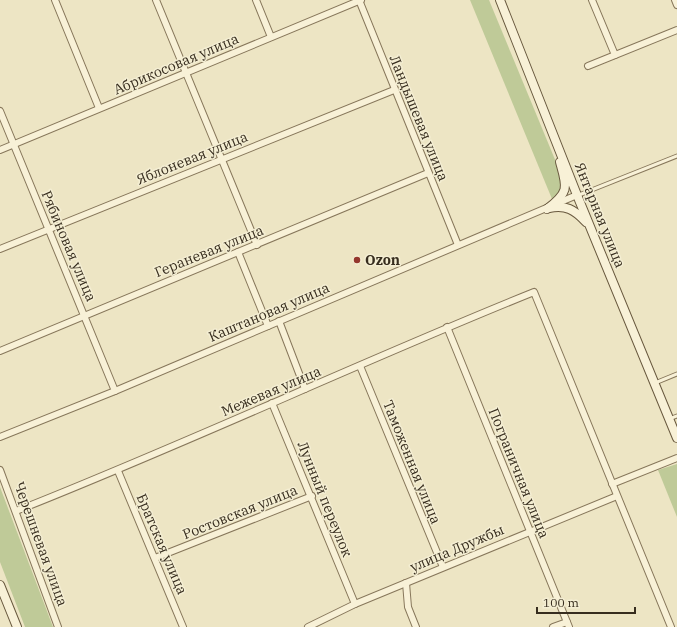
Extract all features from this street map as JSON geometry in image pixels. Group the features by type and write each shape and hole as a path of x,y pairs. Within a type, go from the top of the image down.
{"street":[{"path":"55,0 99,108"},
{"path":"156,0 256,245"},
{"path":"256,0 271,37"},
{"name":"Абрикосовая улица","path":"0,150 360,0"},
{"name":"Ландышевая улица","path":"360,0 394,90 458,246"},
{"name":"Янтарная улица","path":"500,0 555,136 577,195 655,383 673,418 677,438"},
{"path":"592,0 614,55"},
{"path":"675,0 677,5"},
{"path":"588,66 677,30"},
{"name":"Яблоневая улица","path":"0,249 394,90"},
{"name":"Рябиновая улица","path":"0,111 115,391"},
{"path":"547,209 561,196 566,184 559,159 555,136"},
{"name":"Гераневая улица","path":"0,351 428,173"},
{"name":"Каштановая улица","path":"0,437 115,391 577,195"},
{"path":"547,209 567,207 575,211 590,226"},
{"path":"238,252 268,326"},
{"name":"Межевая улица","path":"16,511 118,471 446,327 534,292 612,484"},
{"path":"279,321 305,389"},
{"name":"Пограничная улица","path":"446,327 568,624"},
{"name":"Таможенная улица","path":"360,366 443,567"},
{"name":"Лунный переулок","path":"272,403 312,496 355,604"},
{"path":"671,627 612,484 677,458"},
{"name":"Черешневая улица","path":"0,470 58,627"},
{"name":"Братская улица","path":"118,471 183,627"},
{"name":"Ростовская улица","path":"155,558 312,496"},
{"name":"улица Дружбы","path":"308,627 355,604 406,582 617,496"},
{"path":"406,582 408,607 416,627"},
{"path":"0,585 17,627"},
{"path":"553,627 568,624"}],"lane":[{"path":"577,195 677,156"},
{"path":"655,383 677,374"}],"green space":[{"path":"470,0 489,0 568,191 562,196 552,199"},
{"path":"677,464 677,517 658,470"},
{"path":"0,487 53,627 25,627 0,562"}],"place":[{"name":"Ozon","path":"357,260"}]}
